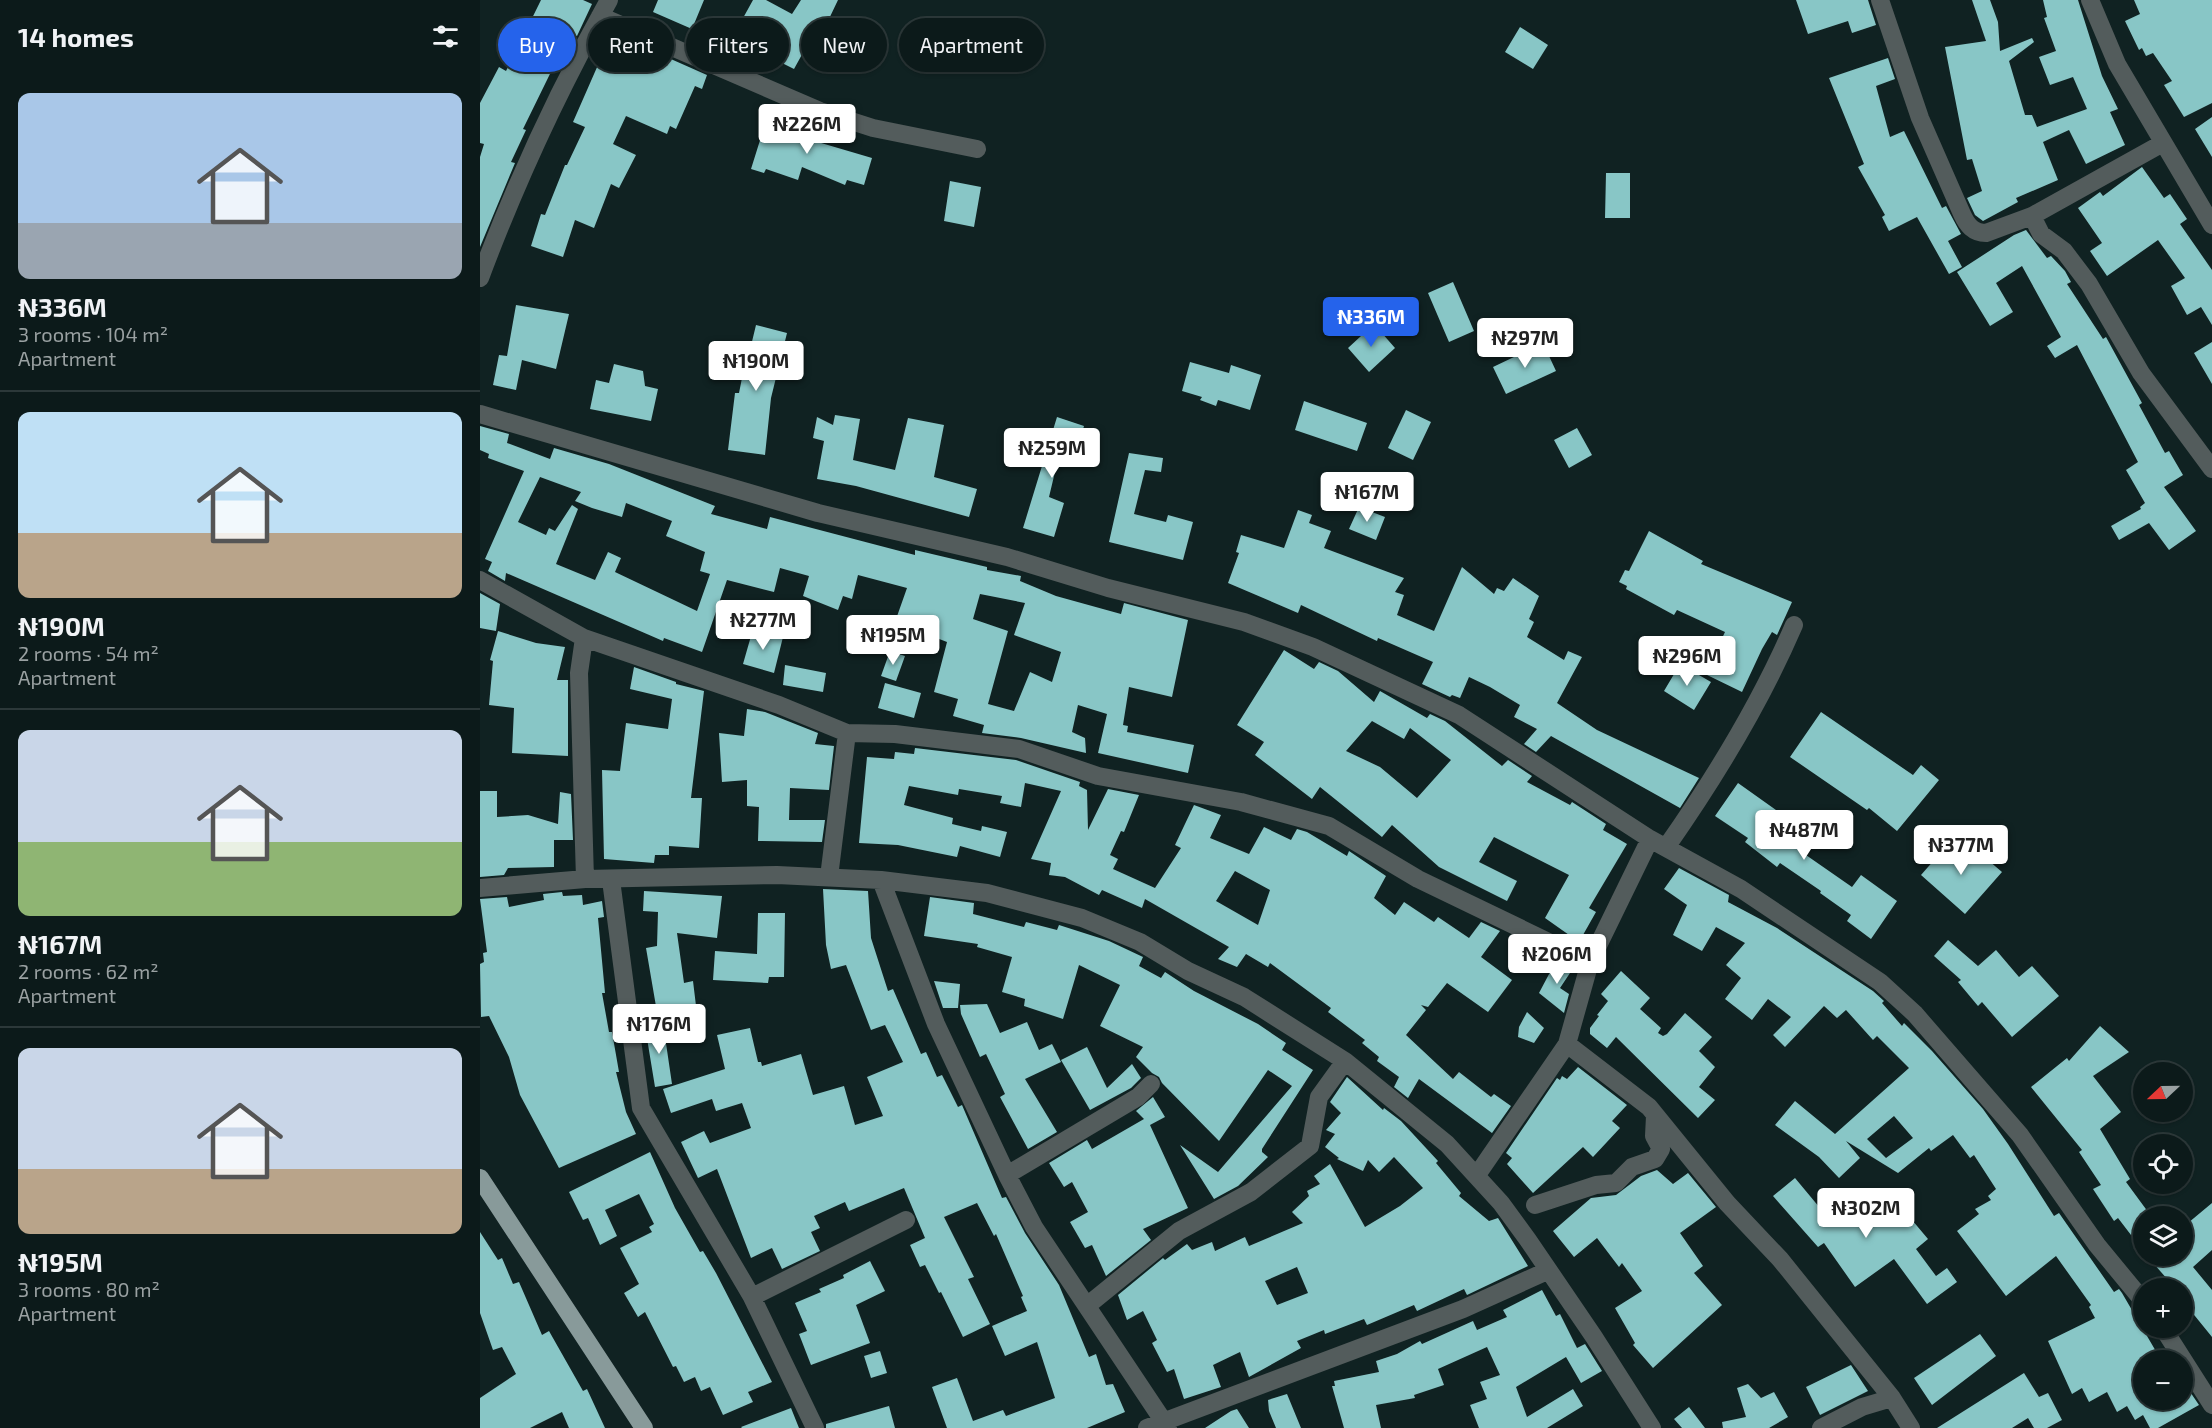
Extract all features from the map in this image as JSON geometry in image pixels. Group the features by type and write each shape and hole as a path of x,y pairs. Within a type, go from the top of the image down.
{"main road":[{"path":"480,1178 644,1428"}],"street":[{"path":"480,278 500,224 560,90 609,0"},
{"path":"1880,0 1920,118 1966,223 1978,233 1986,233 2032,216 2163,143"},
{"path":"2090,0 2117,64 2212,225"},
{"path":"600,16 820,111 873,128 977,149"},
{"path":"2032,216 2041,234 2064,251 2090,284 2141,373 2212,469"},
{"path":"480,414 818,513 1007,557 1108,588 1244,622 1313,647 1459,715 1650,839 1667,846 1810,933 1880,982 1915,1014 2020,1135 2097,1245 2133,1289"},
{"path":"480,580 584,638 779,705 848,733 895,734 1019,749 1098,776 1289,813 1329,826 1418,879 1590,962"},
{"path":"1667,846 1710,786 1742,733 1778,663 1794,625"},
{"path":"584,638 579,673 585,879"},
{"path":"829,877 848,733"},
{"path":"1478,1175 1568,1044 1590,962 1650,839"},
{"path":"480,888 585,879 777,875 881,880 987,893 1082,918 1140,942 1188,971 1244,997 1345,1061 1447,1144 1478,1175 1521,1231 1594,1337 1652,1428"},
{"path":"611,880 641,1108 752,1297 815,1428"},
{"path":"881,880 936,1024 1007,1175 1034,1227 1088,1305 1160,1426 1299,1369 1463,1309 1547,1271"},
{"path":"1568,1044 1649,1107 1727,1203 1780,1259 1892,1398 1911,1428"},
{"path":"1088,1305 1179,1231 1251,1192 1310,1146 1319,1097 1345,1061"},
{"path":"1007,1175 1138,1097 1151,1084"},
{"path":"1535,1205 1596,1185 1616,1183 1632,1167 1655,1159 1661,1149 1654,1136 1655,1116"},
{"path":"752,1297 906,1220"},
{"path":"2169,1338 2212,1405"},
{"path":"1821,1428 1862,1407 1892,1398"}],"building":[{"path":"541,0 583,0 592,4 577,36 576,18 532,18"},
{"path":"658,0 704,0 697,18 686,18 686,26 674,21 674,18 667,18 653,12"},
{"path":"753,0 766,0 792,14 801,0 838,0 829,18 801,18 801,56 794,69 789,66 789,18 743,18"},
{"path":"1796,0 1868,0 1876,25 1852,33 1848,21 1808,34"},
{"path":"1972,0 1990,0 1998,22 2000,51 2032,38 2034,42 2009,61 2025,115 2032,115 2037,127 2087,109 2073,77 2050,85 2039,57 2056,51 2044,18 2047,17 2043,0 2078,0 2102,76 2118,109 2110,112 2125,145 2086,164 2069,130 2043,142 2058,180 2016,198 2018,202 1983,221 1975,215 1967,198 1982,191 1972,159 1967,160 1945,47 1986,41"},
{"path":"2134,0 2212,0 2212,103 2184,117 2164,85 2172,81 2153,53 2146,56 2142,48 2139,50 2125,21 2140,14"},
{"path":"1520,27 1548,45 1533,69 1505,52"},
{"path":"1888,58 1895,79 1876,86 1890,137 1904,131 1942,208 1946,206 1961,234 1948,241 1962,267 1949,274 1917,217 1889,231 1882,217 1885,215 1858,167 1864,164 1829,78"},
{"path":"674,60 686,66 686,72 700,72 707,75 702,89 695,86 676,129 670,126 667,134 626,116 613,144 636,155 619,188 611,184 594,228 575,220 563,257 531,246 541,214 545,215 565,165 585,127 573,122 595,72 674,72"},
{"path":"498,69 498,72 551,72 523,129 526,130 511,162 515,163 480,247 480,157 484,144 480,143 480,103"},
{"path":"2212,117 2212,157 2195,129"},
{"path":"766,121 783,126 785,121 814,131 811,140 872,158 864,185 847,180 845,185 802,167 798,180 766,169 764,173 751,169"},
{"path":"2142,167 2164,198 2170,194 2187,219 2180,224 2212,270 2212,325 2201,307 2187,315 2171,286 2185,278 2158,240 2107,276 2090,251 2102,243 2078,208 2100,192 2103,196"},
{"path":"1606,173 1630,173 1630,218 1605,218"},
{"path":"950,181 981,187 974,227 944,221"},
{"path":"2026,230 2047,258 2051,256 2065,271 2071,282 2067,284 2103,339 2106,337 2142,403 2139,405 2165,453 2169,451 2183,475 2164,487 2196,531 2169,550 2149,523 2119,540 2111,526 2141,509 2140,507 2145,503 2126,470 2138,462 2077,345 2055,358 2047,346 2061,337 2022,266 1996,283 2013,312 1990,326 1957,272 2014,235"},
{"path":"1453,282 1474,331 1449,342 1428,293"},
{"path":"516,305 569,314 556,369 522,360 516,390 493,385 499,355 507,356"},
{"path":"1374,324 1395,348 1369,372 1348,348"},
{"path":"756,325 787,333 771,398 765,455 728,450 735,393 739,393 747,353 749,354"},
{"path":"2212,342 2212,384 2194,353"},
{"path":"1543,343 1556,371 1506,394 1493,367"},
{"path":"1190,362 1229,373 1231,365 1261,375 1250,410 1218,400 1216,406 1200,400 1202,397 1182,391"},
{"path":"614,364 643,371 645,386 658,389 651,421 590,409 596,380 609,383"},
{"path":"1304,401 1367,423 1357,451 1295,430"},
{"path":"1406,410 1431,422 1413,460 1388,448"},
{"path":"835,415 860,419 853,460 895,470 908,418 944,425 934,477 977,489 969,517 856,486 817,479 824,441 813,438 817,417 833,425"},
{"path":"1057,417 1084,426 1075,456 1060,451 1049,497 1064,503 1054,537 1023,528"},
{"path":"480,426 509,434 507,443 550,459 554,448 609,464 715,506 711,514 767,529 770,517 915,555 915,550 987,567 987,570 1021,576 1020,581 1056,596 1121,614 1124,603 1188,620 1172,697 1129,687 1123,725 1128,726 1127,732 1194,745 1188,773 1098,753 1107,714 1078,705 1072,732 1085,738 1086,753 1021,738 982,733 984,725 953,716 958,699 934,692 947,642 895,622 907,588 858,575 852,599 843,596 838,610 803,596 809,576 780,568 774,592 727,580 702,652 664,638 663,641 506,573 505,581 488,571 492,562 485,559 524,471 488,458 489,454 480,450","holes":["540,477 581,492 575,501 592,508 622,517 626,503 672,521 666,536 705,552 700,571 710,574 697,611 615,572 621,558 608,552 595,580 556,564 578,509 572,505 555,531 549,528 546,535 518,522","980,594 1025,603 1014,635 1061,652 1052,682 1030,672 1014,711 988,704 1008,631 973,619"]},
{"path":"1577,428 1592,455 1569,468 1554,440"},
{"path":"1129,453 1163,458 1161,472 1145,470 1134,514 1166,522 1168,515 1193,522 1183,560 1109,542"},
{"path":"1359,507 1385,517 1376,540 1349,529"},
{"path":"1298,510 1312,515 1309,523 1331,531 1324,548 1404,578 1395,592 1404,595 1397,615 1434,631 1462,567 1494,594 1497,588 1504,591 1513,578 1539,596 1529,619 1534,622 1527,637 1564,660 1568,651 1582,657 1557,703 1597,730 1699,778 1680,808 1551,736 1536,752 1524,744 1537,729 1514,717 1520,705 1490,687 1469,677 1460,698 1452,695 1450,697 1422,684 1433,662 1378,638 1377,641 1301,605 1298,613 1228,583 1239,553 1236,552 1241,535 1284,548"},
{"path":"1649,531 1703,561 1701,564 1792,602 1777,635 1772,632 1762,649 1742,692 1705,674 1725,632 1677,610 1674,615 1626,589 1627,586 1619,582 1625,570 1629,571"},
{"path":"480,593 500,604 496,631 480,628"},
{"path":"753,629 783,637 774,673 743,664"},
{"path":"498,631 536,643 565,647 557,680 568,680 568,756 512,753 514,708 489,705 493,661 490,660"},
{"path":"1284,650 1314,669 1319,662 1338,671 1374,702 1380,691 1427,718 1430,714 1445,721 1502,766 1508,760 1532,776 1527,782 1570,805 1572,802 1606,824 1603,830 1627,844 1589,908 1596,912 1579,942 1545,918 1569,875 1494,837 1479,862 1517,881 1507,901 1439,867 1392,825 1382,837 1320,787 1312,799 1255,755 1264,742 1237,725","holes":["1372,721 1404,739 1410,728 1451,760 1417,798 1380,767 1346,751"]},
{"path":"890,651 905,656 896,681 881,676"},
{"path":"1680,664 1711,682 1694,710 1664,691"},
{"path":"785,665 826,673 823,692 783,685"},
{"path":"634,667 676,682 676,684 704,691 691,798 702,798 699,848 669,846 669,855 655,855 654,863 604,859 602,770 620,771 626,723 668,729 672,699 630,689"},
{"path":"885,683 921,693 914,718 878,708"},
{"path":"747,709 765,712 818,733 815,744 834,746 829,790 790,788 789,820 825,820 822,842 758,841 759,807 747,806 747,780 722,782 719,733 744,736"},
{"path":"1821,712 1913,775 1921,765 1939,780 1897,831 1869,808 1867,810 1790,757"},
{"path":"915,748 1016,760 1080,782 1079,786 1087,790 1088,830 1108,789 1139,795 1124,832 1121,831 1110,855 1118,859 1113,869 1155,888 1181,848 1175,845 1194,805 1221,815 1210,838 1249,854 1264,827 1291,840 1297,829 1307,832 1347,856 1349,851 1386,876 1374,898 1395,915 1404,902 1434,922 1438,917 1469,938 1481,922 1500,931 1481,957 1512,980 1488,1012 1447,983 1428,1007 1421,1005 1426,1010 1406,1035 1453,1079 1459,1072 1491,1097 1494,1094 1511,1106 1492,1133 1419,1079 1408,1098 1394,1087 1399,1077 1377,1061 1379,1057 1362,1043 1365,1040 1328,1012 1331,1008 1270,963 1268,967 1246,954 1237,967 1218,959 1229,947 1145,899 1142,908 1102,890 1099,895 1065,877 1049,875 1051,863 1031,859 1061,791 1025,783 1021,807 1000,803 1002,796 959,789 958,795 909,786 904,805 953,818 952,824 981,831 982,826 1007,832 1000,857 960,846 957,857 898,845 859,843 867,757 894,759 895,752 914,754","holes":["1235,871 1270,890 1258,925 1216,901"]},
{"path":"1738,783 1776,810 1772,819 1798,839 1793,846 1852,887 1861,875 1897,901 1871,939 1847,921 1851,915 1820,893 1821,891 1780,863 1777,867 1745,842 1748,838 1715,816"},
{"path":"480,791 497,791 497,817 528,815 558,824 560,792 571,794 573,840 554,840 554,867 508,868 504,875 480,877"},
{"path":"1949,843 1960,853 1966,846 1978,857 1982,855 2002,872 1965,914 1921,875"},
{"path":"1679,868 1729,895 1728,902 1777,928 1873,991 1884,1001 1882,1003 1902,1026 1904,1023 1932,1051 1983,1109 2054,1216 2059,1213 2114,1292 2119,1289 2122,1293 2133,1312 2133,1338 2148,1338 2155,1350 2133,1350 2133,1410 2190,1410 2158,1428 2150,1428 2143,1415 2135,1420 2127,1406 2117,1412 2107,1392 2089,1402 2082,1388 2072,1394 2048,1341 2095,1318 2089,1307 2091,1305 2056,1256 2006,1296 1957,1231 1979,1214 1975,1209 1991,1200 1988,1196 1996,1189 1974,1155 1970,1158 1953,1135 1931,1151 1929,1148 1898,1173 1846,1141 1860,1158 1839,1178 1819,1157 1775,1125 1795,1101 1835,1134 1909,1068 1877,1036 1873,1040 1846,1010 1837,1018 1824,1006 1785,1047 1773,1035 1791,1017 1768,999 1752,1020 1725,999 1741,978 1726,965 1745,943 1716,927 1702,951 1673,935 1687,905 1664,889","holes":["1894,1116 1913,1138 1886,1158 1867,1139"]},
{"path":"823,889 868,891 871,938 888,991 893,989 921,1054 926,1052 937,1077 942,1075 958,1107 962,1105 1002,1198 1006,1197 1025,1233 1059,1285 1089,1357 1096,1354 1106,1385 1113,1384 1125,1412 1087,1428 947,1428 932,1387 957,1378 973,1421 1003,1410 1006,1416 1055,1398 1037,1342 1005,1356 992,1326 1027,1311 1021,1297 1023,1296 996,1234 994,1236 977,1203 944,1217 974,1277 968,1279 990,1324 963,1337 941,1292 939,1293 925,1265 920,1267 910,1245 925,1238 904,1188 849,1211 845,1202 814,1216 820,1228 811,1232 820,1251 782,1269 772,1248 751,1258 717,1169 698,1178 681,1142 704,1131 710,1143 751,1128 742,1103 716,1111 712,1099 671,1113 663,1089 725,1069 717,1035 750,1028 758,1062 761,1062 762,1066 801,1054 813,1095 844,1086 855,1125 883,1116 867,1077 903,1062 885,1025 871,1030 846,965 831,969 826,945"},
{"path":"644,891 722,896 717,938 677,933 684,983 693,981 697,1014 658,1018 646,948 657,946 658,912 643,911"},
{"path":"562,892 563,896 582,895 583,905 602,901 604,917 598,918 605,993 602,993 609,1032 612,1032 619,1072 616,1072 626,1112 636,1134 559,1168 520,1095 509,1057 489,1016 481,1017 480,964 484,962 483,953 487,952 480,899 507,897 509,907 544,900 543,894"},
{"path":"930,897 974,903 973,914 1024,927 1026,922 1057,930 1059,925 1109,941 1143,957 1139,966 1161,978 1165,972 1194,991 1258,1024 1286,1043 1282,1050 1313,1070 1262,1149 1268,1157 1238,1186 1214,1199 1180,1145 1218,1172 1292,1086 1268,1070 1219,1141 1162,1083 1159,1077 1136,1057 1143,1047 1100,1026 1120,985 1079,965 1063,1019 1024,1006 1025,999 1002,992 1012,957 977,947 978,944 924,936"},
{"path":"758,913 785,913 784,977 769,977 768,983 713,980 715,951 757,954"},
{"path":"1948,940 1978,966 1996,950 2019,977 2032,966 2059,996 2012,1037 1982,1002 1978,1006 1958,982 1961,980 1934,956"},
{"path":"1557,959 1574,967 1560,988 1569,994 1564,1013 1539,993"},
{"path":"1621,971 1650,998 1640,1009 1661,1028 1658,1033 1663,1036 1667,1034 1685,1013 1712,1037 1699,1051 1715,1067 1699,1087 1715,1100 1698,1118 1616,1037 1607,1048 1590,1034 1590,1028 1599,1016 1597,1015 1608,1001 1601,994"},
{"path":"934,981 960,984 958,1008 943,1008"},
{"path":"987,1004 1000,1033 1027,1022 1039,1050 1052,1044 1061,1062 1025,1079 1057,1132 1028,1149 1000,1097 1005,1094 986,1054 980,1057 961,1014 960,1005"},
{"path":"1527,1012 1544,1028 1534,1043 1518,1037 1519,1027"},
{"path":"663,1023 672,1084 655,1087 645,1026"},
{"path":"2100,1026 2129,1052 2093,1076 2121,1112 2100,1129 2130,1179 2126,1182 2144,1206 2133,1206 2133,1238 2118,1218 2114,1221 2093,1189 2101,1185 2079,1152 2082,1150 2031,1087 2067,1058 2069,1061"},
{"path":"1087,1047 1107,1088 1132,1064 1141,1078 1131,1088 1090,1110 1061,1060"},
{"path":"1578,1067 1627,1105 1612,1121 1620,1128 1593,1157 1583,1147 1533,1193 1507,1164 1512,1158 1506,1153 1557,1078 1560,1080 1562,1076 1567,1079"},
{"path":"1347,1077 1383,1110 1384,1108 1401,1121 1438,1161 1436,1163 1461,1193 1459,1196 1489,1221 1498,1218 1528,1266 1467,1295 1464,1289 1417,1311 1414,1305 1367,1325 1364,1319 1325,1334 1324,1330 1297,1341 1301,1348 1249,1377 1240,1352 1213,1365 1221,1387 1184,1399 1174,1369 1167,1372 1152,1343 1157,1340 1143,1311 1127,1320 1118,1295 1163,1258 1165,1260 1187,1244 1192,1250 1212,1242 1215,1251 1245,1237 1249,1246 1303,1223 1292,1212 1309,1196 1307,1191 1320,1184 1314,1176 1330,1164 1365,1227 1400,1206 1423,1188 1394,1157 1379,1172 1368,1160 1363,1171 1337,1159 1339,1158 1325,1147 1335,1134 1326,1130 1341,1113 1330,1102","holes":["1297,1267 1308,1293 1277,1305 1265,1281"]},
{"path":"1153,1097 1165,1117 1150,1125 1188,1208 1143,1229 1151,1240 1106,1276 1092,1245 1085,1248 1070,1222 1088,1212 1072,1182 1064,1187 1049,1163 1087,1140 1092,1149 1144,1119 1136,1111"},
{"path":"650,1152 675,1208 700,1252 703,1251 716,1273 772,1382 748,1392 753,1402 723,1415 710,1387 701,1391 695,1377 684,1382 676,1366 673,1367 645,1312 638,1317 624,1293 639,1284 620,1248 652,1232 649,1227 654,1224 639,1194 605,1210 617,1236 600,1245 588,1218 583,1220 569,1192"},
{"path":"1657,1170 1673,1184 1688,1173 1716,1207 1680,1233 1703,1266 1694,1273 1722,1305 1653,1368 1633,1345 1635,1343 1615,1308 1642,1291 1622,1263 1619,1267 1597,1238 1574,1257 1553,1231 1591,1198 1616,1195 1641,1176"},
{"path":"1795,1178 1820,1208 1836,1196 1858,1222 1891,1195 1928,1239 1916,1249 1936,1276 1947,1268 1957,1282 1927,1304 1894,1259 1855,1287 1824,1243 1818,1247 1773,1196"},
{"path":"2212,1203 2212,1250 2193,1267 2212,1290 2212,1337 2193,1314 2193,1278 2166,1278 2156,1266 2193,1266 2193,1219"},
{"path":"480,1232 498,1260 502,1258 513,1284 519,1282 542,1335 549,1331 583,1391 587,1389 605,1428 569,1428 562,1412 530,1428 480,1428 480,1398 516,1374 502,1347 493,1350 480,1313"},
{"path":"870,1261 885,1291 856,1305 870,1343 811,1365 799,1334 807,1331 795,1303 821,1292 819,1289 844,1278 843,1275"},
{"path":"1542,1290 1556,1316 1560,1314 1577,1348 1585,1344 1602,1371 1581,1383 1566,1357 1516,1387 1527,1417 1573,1389 1583,1406 1547,1428 1479,1428 1470,1405 1487,1399 1480,1382 1500,1375 1487,1347 1438,1369 1444,1385 1414,1395 1415,1398 1376,1405 1381,1428 1344,1428 1332,1386 1335,1386 1334,1381 1379,1372 1376,1361 1397,1354 1420,1341 1422,1344 1473,1321 1477,1330 1507,1317 1503,1310"},
{"path":"1980,1334 1996,1356 1932,1405 1914,1378"},
{"path":"880,1351 887,1373 871,1378 864,1356"},
{"path":"1851,1365 1868,1391 1820,1415 1806,1387"},
{"path":"2024,1373 2039,1397 2048,1393 2062,1420 2047,1428 2034,1428 2028,1418 2012,1428 1937,1428"},
{"path":"1748,1384 1761,1398 1774,1392 1788,1417 1769,1428 1723,1428 1722,1422 1746,1417 1737,1388"},
{"path":"1287,1394 1301,1428 1276,1428 1269,1411 1268,1400"},
{"path":"2193,1396 2199,1405 2193,1408"},
{"path":"889,1406 895,1428 826,1428 826,1424"},
{"path":"1689,1407 1705,1428 1682,1428 1674,1419"},
{"path":"791,1408 799,1428 741,1427"},
{"path":"1237,1409 1249,1428 1205,1428 1231,1411"}]}
